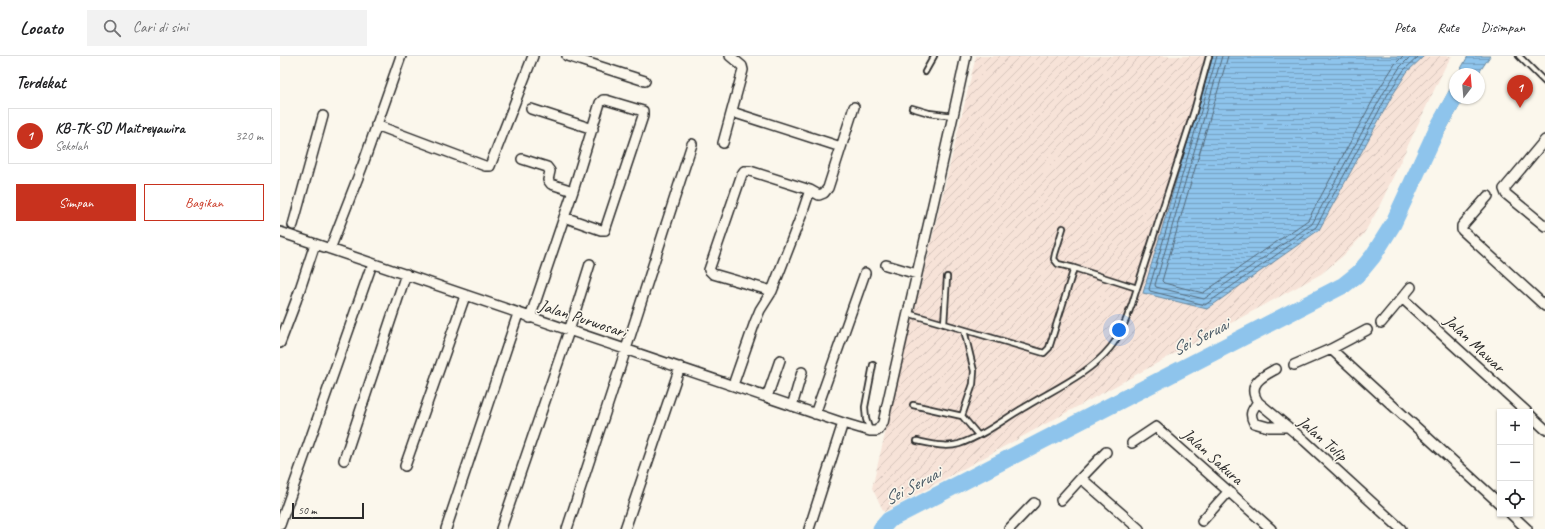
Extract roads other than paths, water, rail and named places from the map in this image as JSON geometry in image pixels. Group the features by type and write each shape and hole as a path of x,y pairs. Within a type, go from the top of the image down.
{"street":[{"path":"330,249 401,56"},
{"path":"376,125 485,166 490,166 533,56"},
{"path":"567,56 645,81"},
{"path":"723,143 743,70 742,66 730,56"},
{"path":"874,431 883,423 907,313 942,167 964,56"},
{"path":"530,318 600,104 603,100 639,109 643,112 605,230 601,230 564,217"},
{"path":"772,291 713,274 709,270 742,174 744,171 750,171 810,190 819,195 824,193 828,188 854,107"},
{"path":"531,109 593,129"},
{"path":"732,112 841,147"},
{"path":"293,225 323,116"},
{"path":"1545,140 1504,188 1506,194 1545,226"},
{"path":"567,529 692,144"},
{"path":"522,159 547,167 550,172 549,182 572,191"},
{"path":"733,386 760,310 772,291 810,190"},
{"path":"1488,196 1462,226 1462,230 1545,306"},
{"name":"Jalan Purwosari","path":"280,232 815,414 874,431"},
{"path":"280,343 315,244"},
{"path":"280,525 372,264"},
{"path":"501,529 569,331 590,264"},
{"path":"886,265 916,274"},
{"path":"815,414 865,273"},
{"path":"344,460 406,274"},
{"path":"1381,323 1411,287"},
{"path":"405,466 465,296"},
{"name":"Jalan Mawar","path":"1402,298 1524,409"},
{"path":"446,529 518,314"},
{"path":"1294,365 1367,330"},
{"path":"1330,349 1497,501"},
{"path":"767,397 780,360"},
{"path":"625,529 680,367"},
{"path":"1276,368 1256,382 1255,392 1258,402 1251,411 1251,418 1254,424 1268,427 1286,427"},
{"path":"792,406 802,372"},
{"name":"Jalan Tulip","path":"1258,402 1305,442 1401,529"},
{"path":"1533,418 1545,429"},
{"path":"809,529 843,423"},
{"name":"Jalan Sakura","path":"1132,443 1156,427 1270,529"},
{"path":"1061,500 1106,452"},
{"path":"1081,478 1139,529"},
{"path":"1202,521 1229,491"},
{"path":"1009,529 1034,503"},
{"path":"1514,517 1527,529"}],"lane":[{"path":"925,72 934,56"},
{"path":"917,441 951,446 978,436 1079,375 1100,360 1112,347 1129,313 1194,111 1209,56"},
{"path":"1519,56 1545,82"},
{"path":"912,108 929,113 953,116"},
{"path":"1064,228 1054,259 1058,264 1137,288"},
{"path":"907,313 1040,352 1046,352 1049,348 1074,268"},
{"path":"944,324 947,277"},
{"path":"962,416 973,384 974,371 964,330"},
{"path":"873,365 865,407 866,419 874,431"},
{"path":"913,405 962,416 978,436"}],"water":[{"path":"1213,56 1424,56 1407,72 1392,96 1319,230 1207,309 1143,293"},
{"path":"1468,56 1490,56 1482,68 1461,68"},
{"path":"1449,91 1449,104 1461,104 1443,135 1427,132"}],"waterway":[{"name":"Sei Seruai","path":"881,529 889,520 1344,285 1359,273 1373,256 1393,224 1436,131 1451,104"}],"place":[{"name":"KB-TK-SD Maitreyawira","path":"1520,108"}]}
